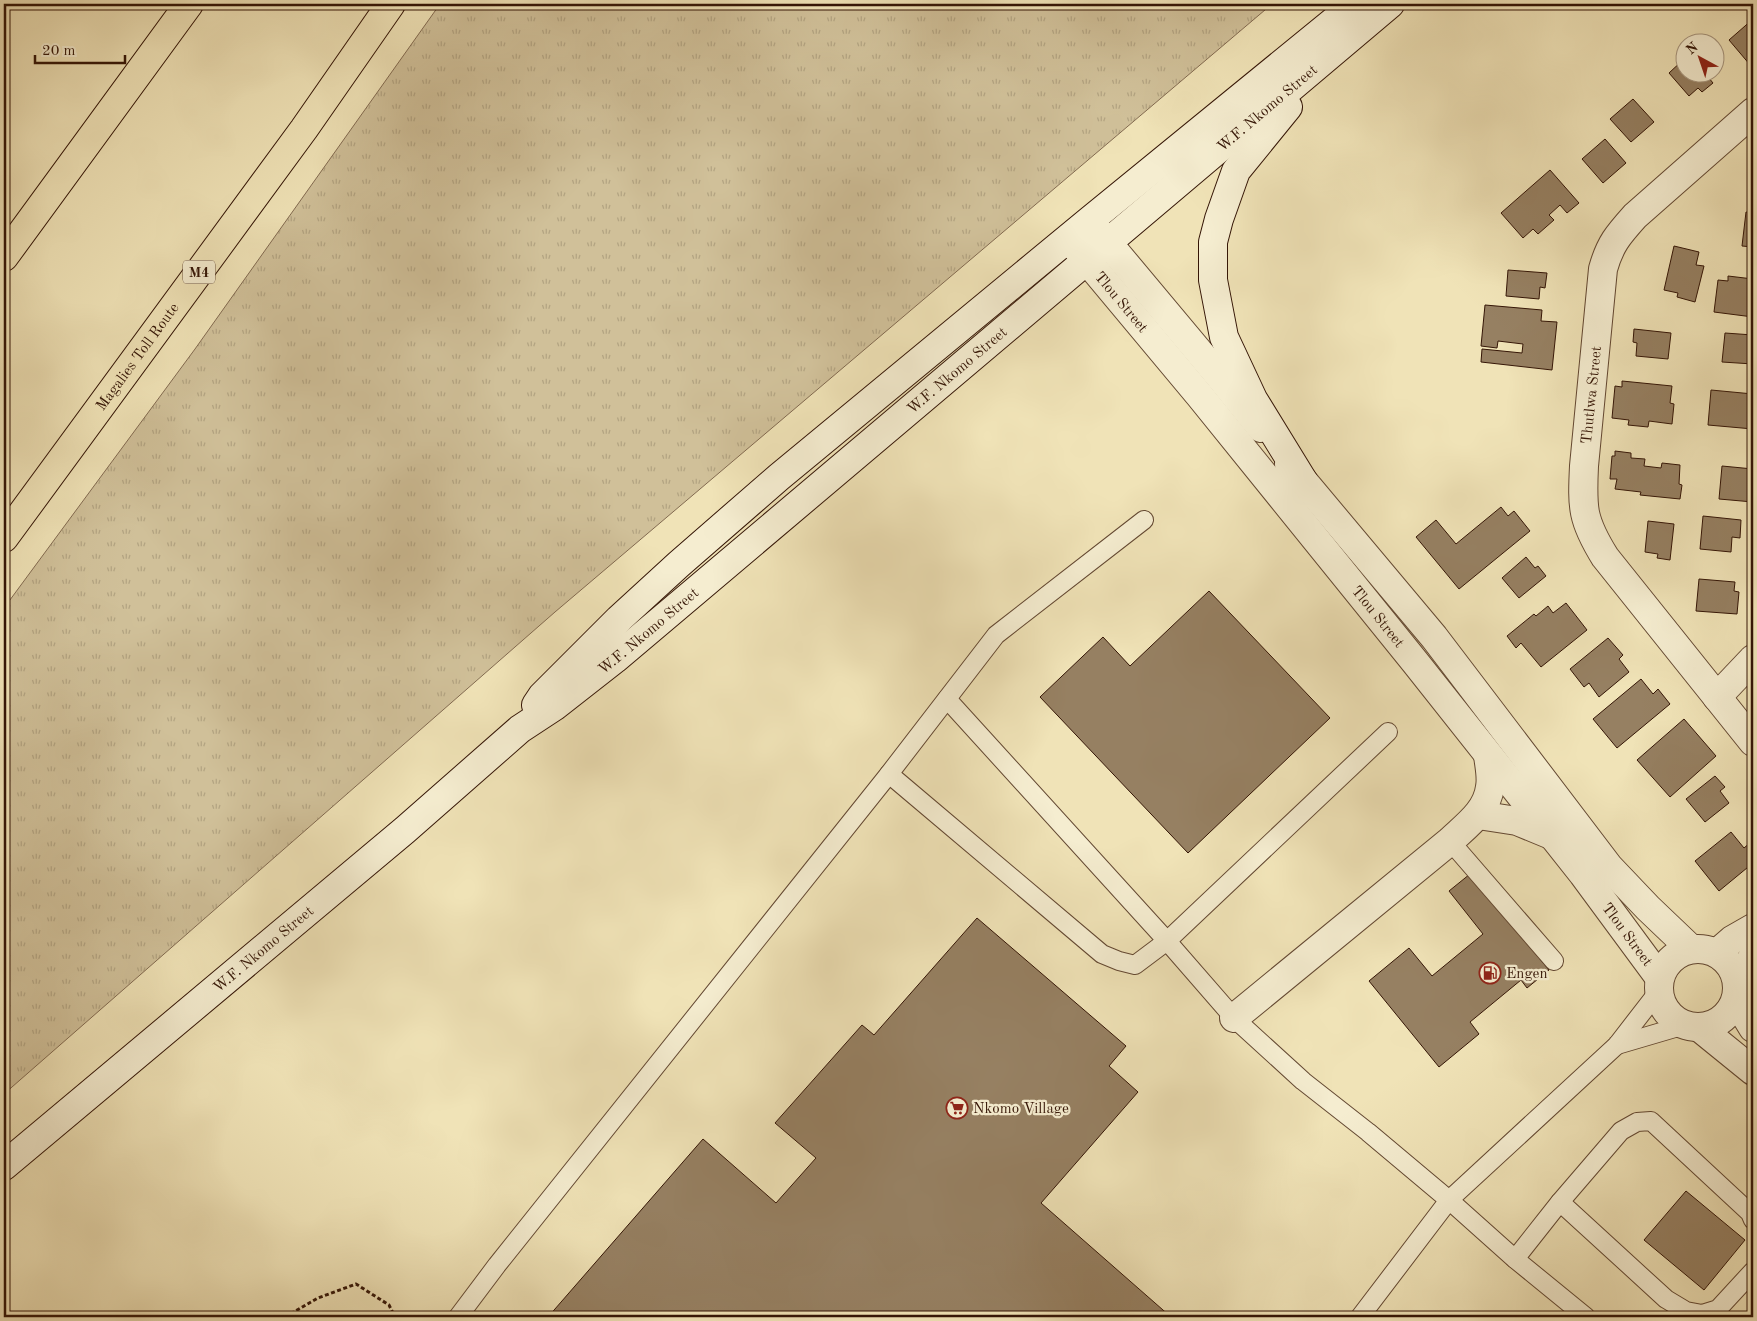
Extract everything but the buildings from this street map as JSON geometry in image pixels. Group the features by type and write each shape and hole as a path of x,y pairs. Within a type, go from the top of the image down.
{"highway":[{"name":"Magalies Toll Route","path":"4,538 304,129 391,4"},
{"path":"304,129 397,4"},
{"path":"4,257 184,10"}],"street":[{"name":"W.F. Nkomo Street","path":"520,729 542,696 619,619 679,564 780,477 1089,221 1355,4"},
{"name":"W.F. Nkomo Street","path":"4,1166 405,830 520,729 555,706 615,659 1390,4"},
{"path":"1304,482 1253,399 1224,337 1212,280 1213,242 1236,171 1333,52"},
{"name":"Thutlwa Street","path":"1753,112 1635,216 1619,234 1609,250 1603,269 1582,496 1584,515 1592,536 1605,557 1753,742"},
{"name":"Tlou Street","path":"1089,221 1434,637 1609,867 1648,908 1704,951"},
{"name":"Tlou Street","path":"1068,239 1200,396 1583,874 1659,985"},
{"path":"1717,697 1753,659"},
{"path":"1234,1018 1450,841 1478,815 1488,798 1491,785 1488,755"},
{"path":"1478,815 1517,822 1552,836"},
{"path":"1753,928 1732,940 1704,951 1680,952 1671,958 1664,967 1659,985 1662,1006 1672,1018 1692,1027 1753,1071"},
{"path":"1704,951 1729,964 1736,989 1753,1028"},
{"path":"1692,1027 1715,1024 1728,1014 1736,989 1753,958"}],"lane":[{"path":"458,1317 497,1265 890,774 996,635 1144,520"},
{"path":"947,700 1167,941 1234,1018 1303,1081 1368,1132 1515,1259 1586,1317"},
{"path":"890,774 1102,954 1135,965 1167,941 1388,732"},
{"path":"1450,841 1554,961"},
{"path":"1360,1317 1449,1200 1617,1045 1659,985"},
{"path":"1617,1045 1692,1027"},
{"path":"1515,1259 1560,1202 1621,1131 1637,1122 1651,1121 1750,1214 1753,1220"},
{"path":"1560,1202 1666,1299 1686,1311 1702,1314 1718,1309 1753,1271"}],"path":[{"path":"285,1317 318,1298 356,1284 389,1305 395,1317"}],"green space":[{"path":"440,4 1272,4 555,612 4,1094 4,608 195,349"}],"place":[{"name":"Engen","path":"1490,973"},
{"name":"Nkomo Village","path":"957,1108"}]}
